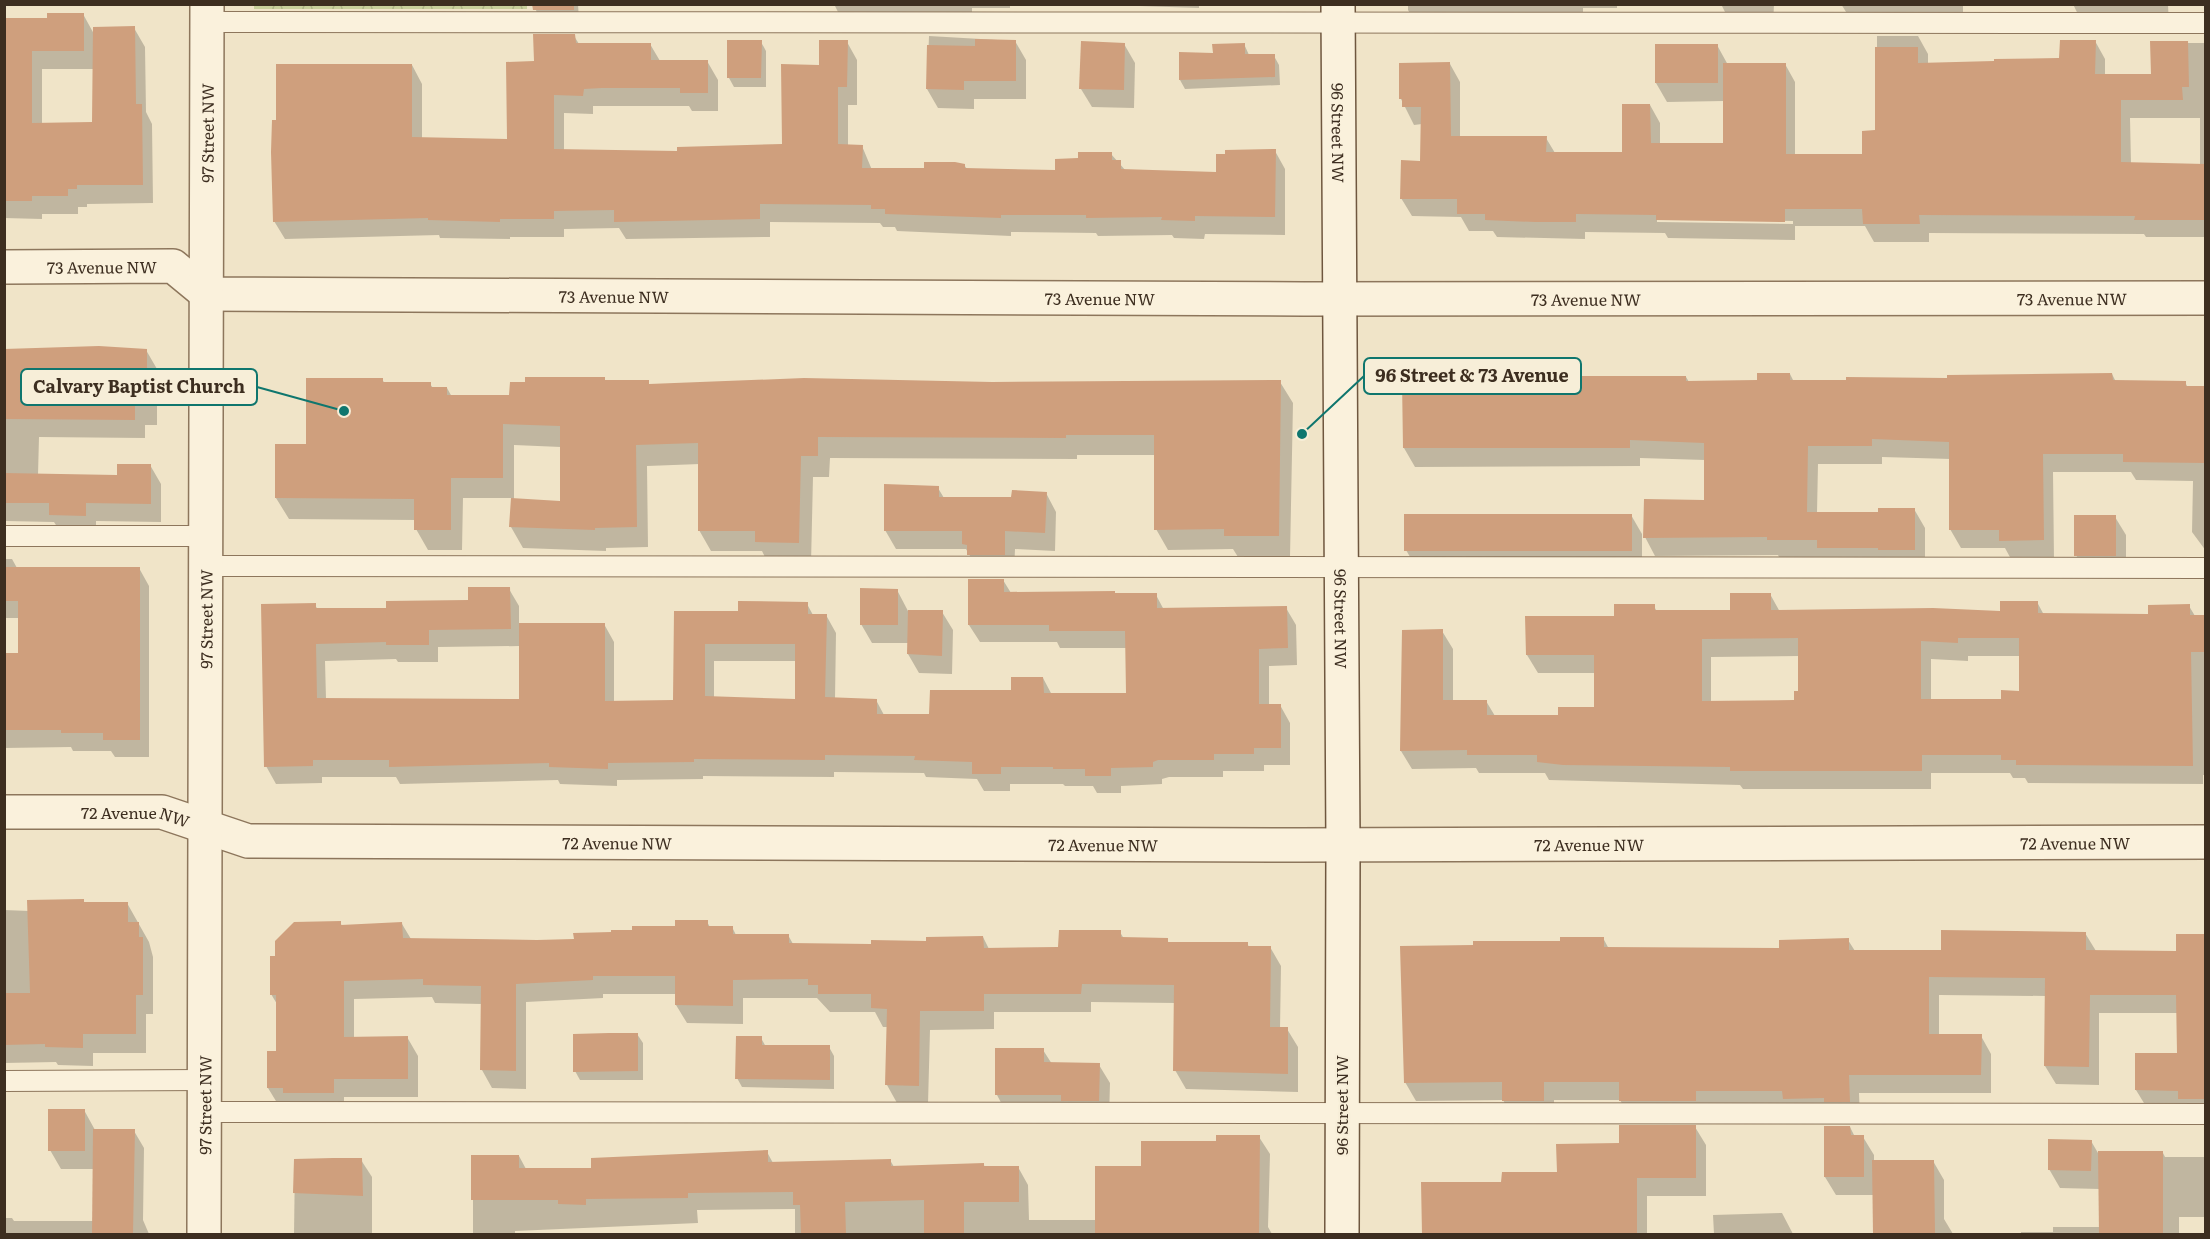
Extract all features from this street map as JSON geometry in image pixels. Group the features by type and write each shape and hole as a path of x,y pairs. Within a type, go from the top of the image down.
{"street":[{"name":"97 Street NW","path":"204,1234 207,827 207,13"},
{"name":"96 Street NW","path":"1338,13 1343,845 1341,1234"},
{"name":"73 Avenue NW","path":"4,267 173,266 207,294 1339,299 2205,298"},
{"name":"72 Avenue NW","path":"4,812 162,812 248,841 1343,845 2205,842"}],"lane":[{"path":"207,13 1338,13 2205,23"},
{"path":"4,536 206,551 1341,569 2205,568"},
{"path":"4,1081 205,1096 1340,1113 2205,1114"}],"green space":[{"path":"254,4 527,4 527,9 254,9"}],"building":[{"path":"532,4 574,4 574,10 533,10"},
{"path":"47,13 84,13 84,51 32,51 32,123 92,122 93,27 135,26 136,104 142,104 143,185 77,185 77,189 68,189 68,196 32,196 32,201 4,201 4,18 47,18"},
{"path":"533,34 575,34 576,43 651,43 651,60 708,60 708,93 680,93 680,88 602,88 584,89 583,96 554,95 554,149 677,151 677,147 782,144 781,64 819,65 819,40 848,40 847,87 838,87 838,144 863,145 862,168 924,168 924,162 955,162 965,164 965,168 1055,170 1055,159 1078,158 1078,152 1112,152 1112,160 1121,160 1121,169 1216,172 1216,154 1225,154 1225,150 1276,149 1275,217 1195,216 1195,221 1161,220 1162,217 1086,218 1086,215 1001,215 1001,218 885,214 885,209 871,209 871,205 760,204 760,219 614,222 614,210 554,211 554,219 500,219 500,222 428,220 428,218 273,222 271,152 272,120 276,120 276,64 412,64 412,137 507,139 506,62 534,61"},
{"path":"975,39 1016,40 1016,81 964,81 964,90 926,89 927,45 975,46"},
{"path":"727,40 762,40 761,78 727,78"},
{"path":"2060,40 2096,40 2095,74 2151,74 2150,41 2188,41 2189,87 2182,87 2183,100 2121,100 2121,162 2205,164 2205,220 2134,220 2135,216 1919,215 1920,224 1863,224 1862,209 1785,209 1785,222 1656,220 1656,215 1576,214 1576,222 1535,222 1485,220 1485,214 1457,214 1457,199 1400,199 1401,160 1420,161 1421,107 1402,107 1402,99 1399,99 1399,63 1450,62 1451,136 1547,136 1546,152 1622,152 1622,104 1650,104 1651,143 1723,143 1723,63 1786,63 1786,154 1862,154 1862,131 1875,130 1875,47 1918,47 1918,63 1994,61 1994,59 2059,58"},
{"path":"1081,41 1125,43 1124,90 1079,89"},
{"path":"1245,43 1245,54 1275,54 1275,77 1179,80 1179,52 1213,53 1212,44"},
{"path":"1655,44 1718,44 1718,83 1655,83"},
{"path":"99,346 147,349 147,406 135,406 135,420 4,419 4,349"},
{"path":"1757,373 1790,373 1790,380 1846,380 1846,377 1947,378 1947,375 2112,373 2113,380 2186,381 2186,386 2205,386 2205,463 2123,462 2123,454 2043,454 2044,540 1999,541 1999,530 1949,530 1949,442 1872,439 1872,446 1808,446 1807,512 1878,512 1878,508 1915,508 1915,550 1878,550 1878,548 1817,548 1817,540 1767,540 1767,537 1643,538 1644,499 1704,500 1704,443 1630,440 1630,448 1403,448 1402,380 1686,376 1686,381 1757,380"},
{"path":"525,377 605,377 605,380 649,380 649,384 804,378 992,382 1281,380 1279,536 1224,536 1224,529 1154,530 1154,435 1066,435 1066,438 818,437 818,456 801,456 799,543 755,542 755,531 698,531 698,443 636,445 637,527 595,528 595,530 509,527 511,498 560,501 560,426 503,424 503,478 451,478 451,530 414,530 414,499 275,498 275,444 306,444 306,378 383,378 383,382 431,382 431,387 447,387 447,395 509,395 510,382 525,382"},
{"path":"117,464 151,464 151,504 86,503 86,516 49,515 49,503 4,503 4,473 117,475"},
{"path":"884,484 939,486 939,497 1011,497 1012,490 1047,492 1045,533 1005,531 1005,555 967,555 967,545 962,544 962,531 884,531"},
{"path":"1404,514 1632,514 1632,551 1404,551"},
{"path":"2074,515 2116,515 2116,556 2074,556"},
{"path":"4,567 140,567 140,740 103,740 103,733 4,730 4,653 18,653 18,601 4,601"},
{"path":"968,579 1004,579 1004,592 1157,593 1157,608 1287,606 1288,648 1259,649 1259,704 1281,704 1281,748 1254,748 1254,754 1214,754 1214,760 1158,760 1153,762 1153,767 1111,768 1111,776 1085,776 1085,769 1053,769 1053,767 1001,767 1001,774 972,774 972,762 914,760 915,756 825,755 825,760 694,759 694,762 608,763 608,769 549,767 549,763 389,767 389,760 313,760 313,766 264,767 261,604 316,603 316,608 386,608 386,601 468,600 468,587 510,587 511,629 429,630 429,645 386,645 386,642 316,644 317,698 519,699 519,623 605,623 605,701 673,700 674,611 738,611 738,601 808,602 808,614 827,614 825,697 877,699 877,714 929,714 930,690 1011,690 1011,677 1043,677 1044,693 1126,693 1125,631 1049,631 1049,625 968,625","holes":["705,644 795,644 795,699 705,696"]},
{"path":"860,588 898,589 898,625 860,625"},
{"path":"1730,593 1771,593 1771,610 1933,608 2000,611 2000,601 2038,601 2038,613 2148,614 2148,605 2190,604 2190,615 2205,615 2205,652 2191,652 2193,766 2016,765 2016,760 2001,760 2001,755 1922,755 1922,771 1730,771 1730,767 1563,765 1537,762 1537,755 1467,755 1467,750 1400,751 1402,630 1443,629 1443,700 1487,700 1487,715 1558,715 1558,707 1594,707 1594,655 1526,655 1525,616 1614,616 1614,604 1655,604 1655,610 1730,610","holes":["1798,638 1798,691 1794,691 1794,700 1702,701 1702,639","1958,638 2019,638 2019,691 2001,690 2001,699 1921,699 1921,641 1958,643"]},
{"path":"908,610 943,610 942,656 907,654"},
{"path":"84,899 84,902 128,902 128,922 139,922 139,937 143,937 143,995 136,995 136,1034 83,1034 83,1048 45,1047 45,1044 4,1045 4,993 30,993 27,900"},
{"path":"675,920 708,920 708,926 733,926 733,934 789,934 789,943 871,944 871,940 926,941 926,937 983,936 984,948 1058,947 1059,930 1121,930 1121,937 1168,938 1168,942 1248,942 1248,946 1271,946 1270,1027 1288,1027 1288,1074 1173,1071 1174,985 1082,984 1081,994 984,994 984,1011 920,1011 919,1086 885,1085 887,1009 871,1008 871,994 818,994 818,985 808,985 808,979 733,980 733,1006 675,1005 675,976 593,976 593,980 516,984 516,1071 480,1070 481,986 423,985 423,979 344,981 344,1037 408,1036 408,1079 334,1079 334,1093 283,1093 283,1088 267,1088 267,1051 276,1051 276,995 270,995 270,956 275,956 275,941 294,922 341,921 341,925 402,922 403,938 537,940 574,939 573,933 632,930 632,926 675,926"},
{"path":"1941,930 2086,932 2086,950 2176,951 2176,934 2205,934 2205,1099 2178,1099 2178,1091 2135,1090 2135,1053 2177,1053 2176,995 2090,995 2089,1067 2044,1066 2045,978 1929,977 1929,1034 1982,1034 1981,1075 1849,1075 1850,1102 1824,1102 1824,1098 1783,1099 1782,1091 1696,1091 1696,1101 1619,1101 1619,1082 1544,1082 1544,1101 1502,1101 1502,1082 1404,1083 1400,946 1473,945 1473,941 1560,941 1560,937 1604,937 1604,947 1779,948 1779,940 1849,938 1849,950 1941,950"},
{"path":"638,1033 638,1071 573,1072 573,1034"},
{"path":"736,1036 762,1036 762,1045 830,1045 830,1080 735,1079"},
{"path":"995,1048 1044,1048 1044,1062 1100,1063 1099,1101 1061,1101 1061,1095 995,1095"},
{"path":"48,1109 85,1109 85,1151 48,1151"},
{"path":"1619,1125 1696,1125 1696,1178 1637,1178 1637,1234 1422,1234 1421,1182 1501,1182 1502,1172 1557,1172 1556,1144 1619,1143"},
{"path":"1824,1126 1850,1126 1851,1135 1864,1135 1864,1177 1824,1177"},
{"path":"93,1129 135,1129 133,1234 92,1234"},
{"path":"1216,1135 1260,1135 1259,1234 1095,1234 1095,1166 1141,1166 1141,1141 1216,1141"},
{"path":"2048,1139 2092,1140 2091,1171 2048,1170"},
{"path":"768,1150 768,1162 891,1159 891,1166 984,1163 984,1166 1019,1166 1019,1202 964,1202 964,1234 924,1234 924,1200 845,1202 846,1234 801,1234 800,1205 793,1205 793,1192 688,1193 688,1198 586,1199 586,1205 558,1204 558,1200 471,1200 471,1155 519,1155 519,1168 591,1168 591,1158"},
{"path":"2098,1151 2163,1151 2163,1234 2099,1234"},
{"path":"362,1158 363,1196 293,1193 294,1159"},
{"path":"1872,1160 1934,1160 1935,1234 1873,1234"}],"place":[{"name":"Calvary Baptist Church","path":"344,411"},
{"name":"96 Street & 73 Avenue","path":"1302,434"}]}
